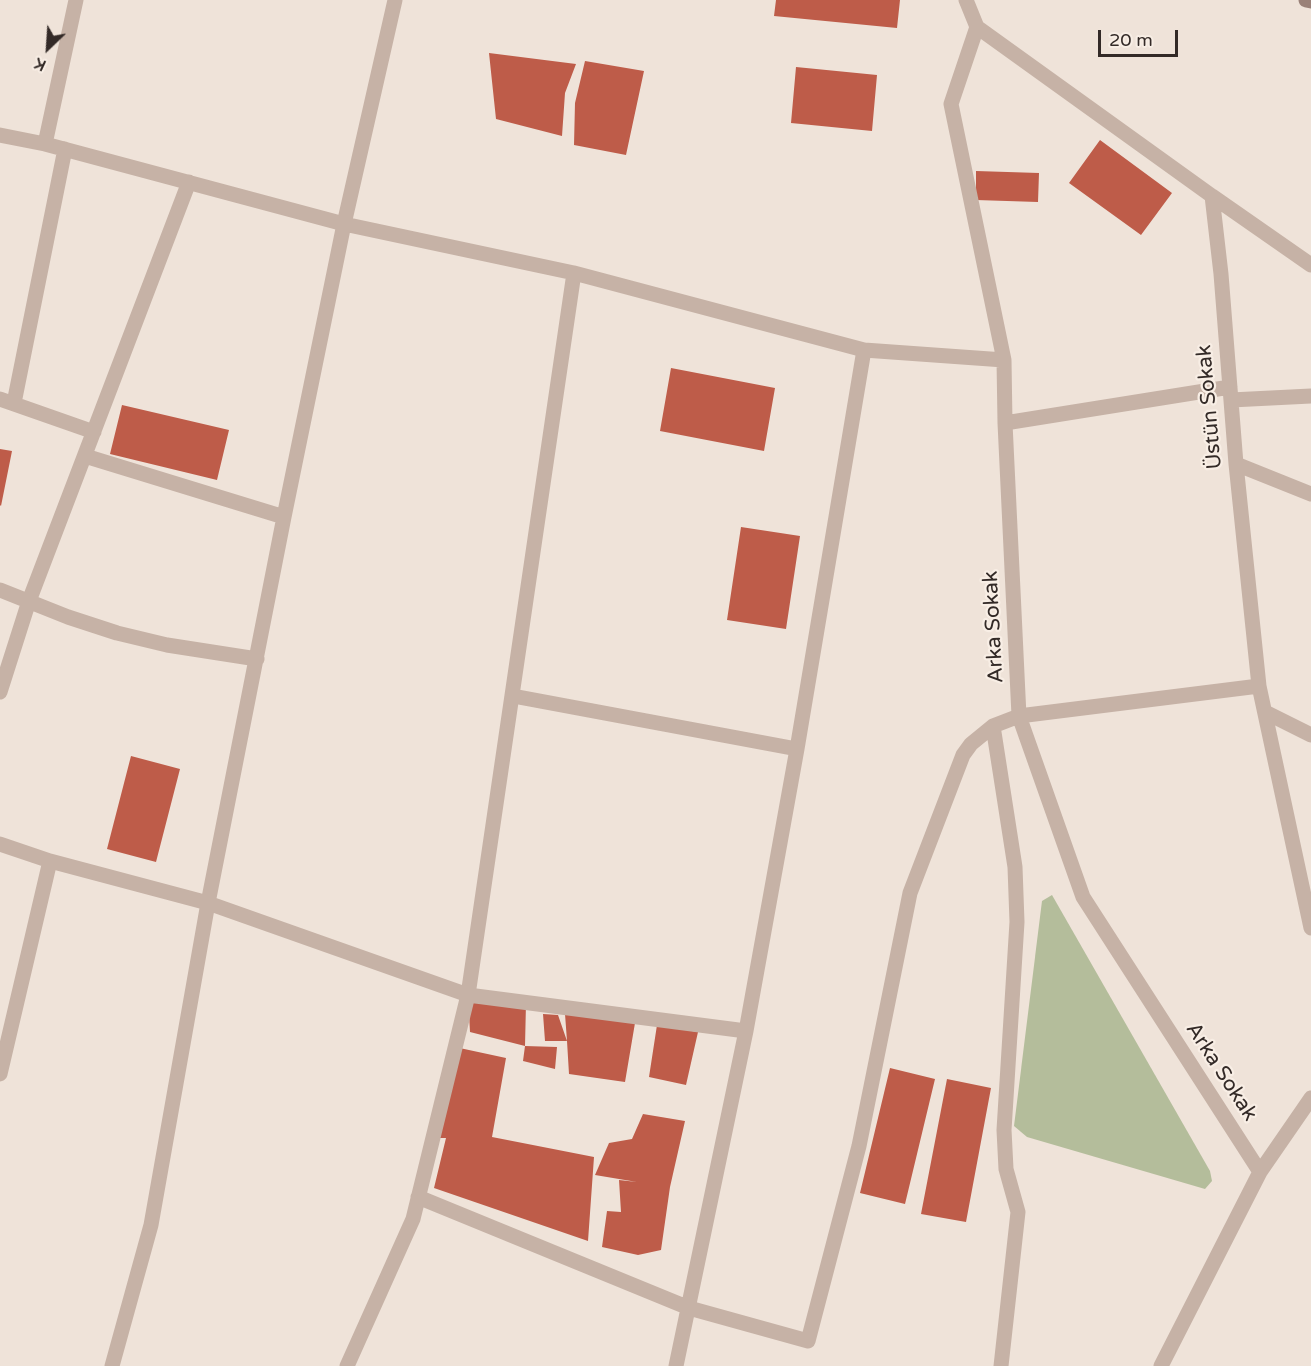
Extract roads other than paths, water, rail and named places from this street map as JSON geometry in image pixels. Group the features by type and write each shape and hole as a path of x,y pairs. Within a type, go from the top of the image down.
{"main road":[{"path":"1306,0 1311,1"}],"street":[{"path":"45,144 76,0"},
{"path":"112,1366 151,1225 208,903 284,517 344,224 395,0"},
{"path":"966,0 977,27 1311,265"},
{"name":"Arka Sokak","path":"977,27 951,104 1004,360 1005,423 1020,716 1083,897 1260,1172"},
{"path":"0,135 65,149 344,224 574,273 864,350 1004,360"},
{"path":"65,149 7,401 94,432"},
{"path":"0,692 29,601 189,182"},
{"name":"Üstün Sokak","path":"1212,195 1259,686 1311,928"},
{"path":"347,1366 413,1219 468,995 574,273"},
{"path":"676,1366 746,1031 797,748 864,350"},
{"path":"1005,423 1230,394 1311,396"},
{"path":"85,456 284,517"},
{"path":"1236,464 1311,494"},
{"path":"0,590 68,617 117,633 166,645 257,659"},
{"path":"418,1197 689,1308 808,1341 860,1146 910,893 963,755 971,744 993,726 1020,716 1259,686"},
{"path":"513,696 797,748"},
{"path":"1264,712 1311,735"},
{"path":"993,726 1015,867 1017,922 1004,1131 1006,1169 1018,1212 1001,1366"},
{"path":"0,844 50,861 208,903 468,995 746,1031"},
{"path":"0,1074 50,861"},
{"path":"1161,1366 1260,1172 1311,1098"}]}
